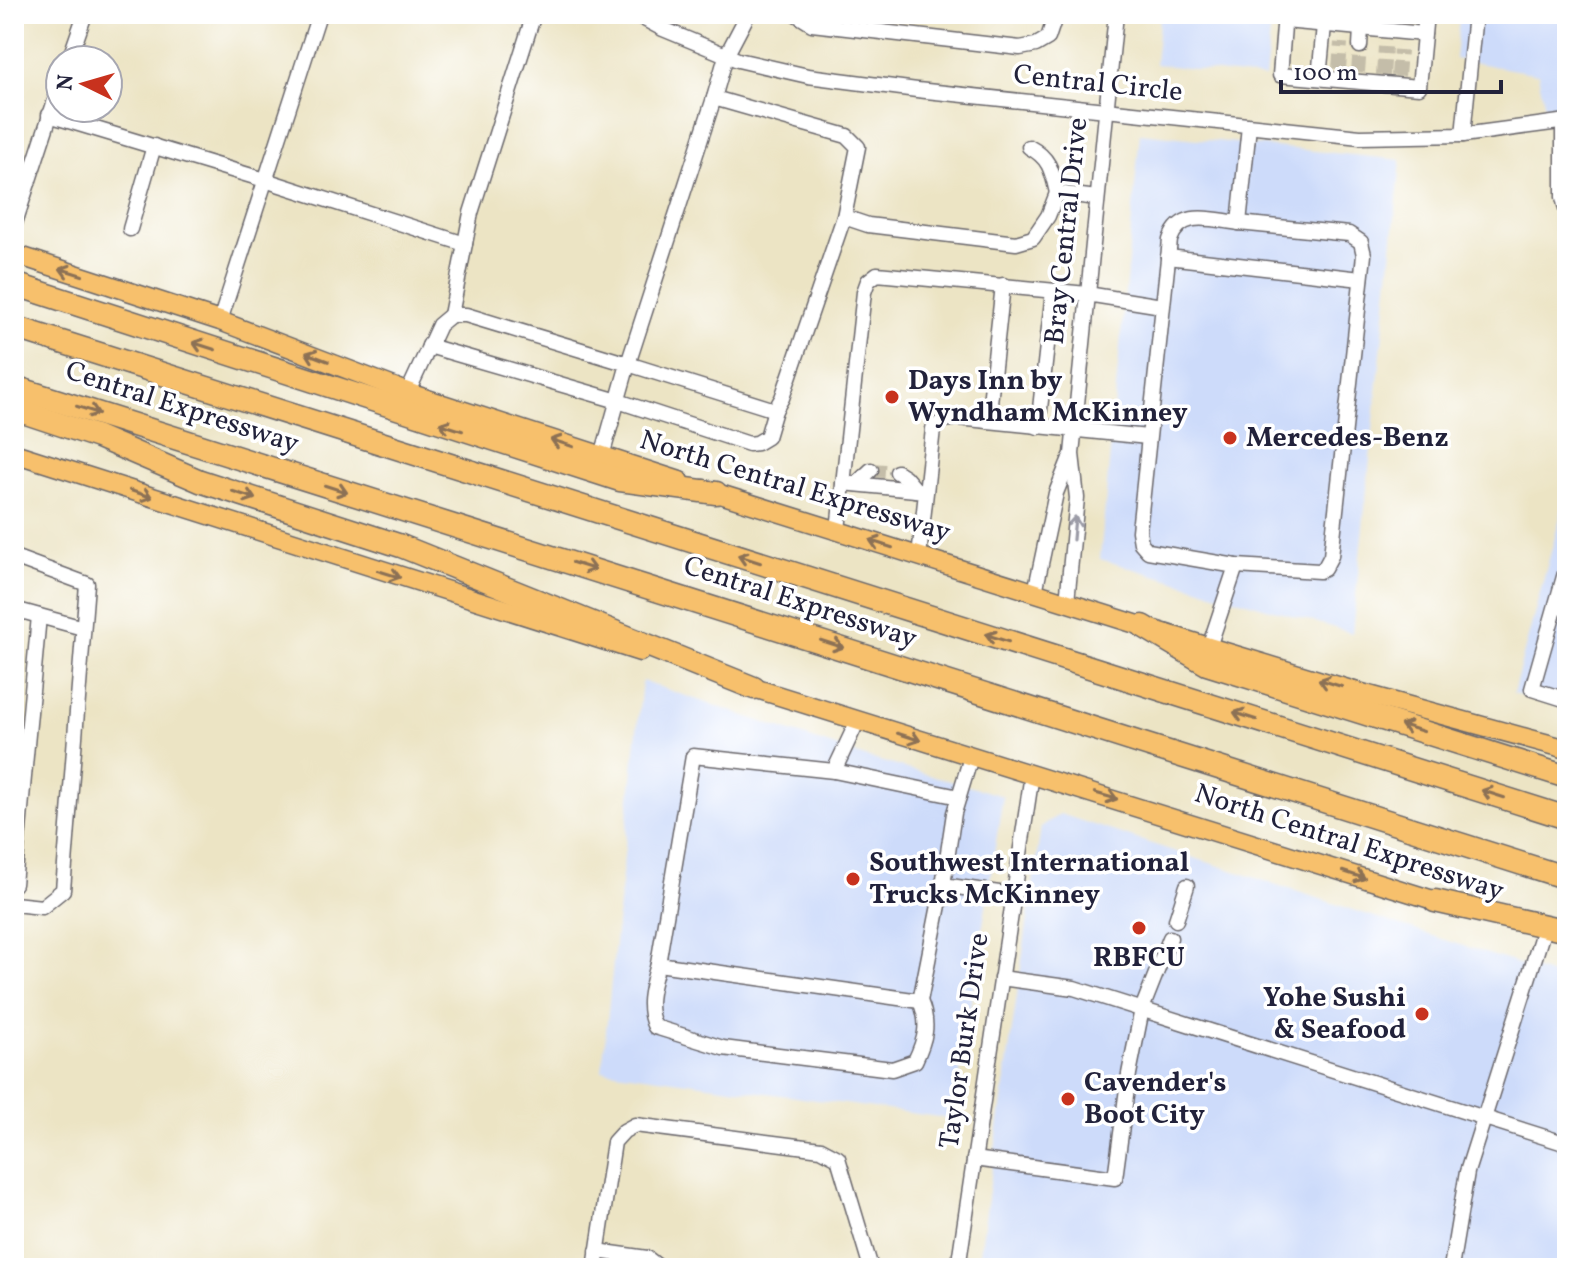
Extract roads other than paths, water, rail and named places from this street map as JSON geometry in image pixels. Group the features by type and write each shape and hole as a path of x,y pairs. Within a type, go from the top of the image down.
{"highway":[{"path":"14,284 620,480 716,493"},
{"name":"Central Expressway","path":"14,327 1567,818"},
{"name":"Central Expressway","path":"14,387 1567,878"},
{"path":"14,409 98,437 200,481 401,546 754,688"},
{"path":"1143,626 1207,664 1567,777"},
{"path":"1435,901 1567,931"}],"main road":[{"name":"North Central Expressway","path":"14,254 220,321 408,392 716,493 1358,692 1567,749"},
{"name":"North Central Expressway","path":"14,453 1567,943"}],"street":[{"path":"75,44 85,14"},
{"path":"220,321 319,14"},
{"path":"408,392 439,325 451,315 471,213 534,14"},
{"name":"Central Circle","path":"635,14 726,56 808,76 1105,111 1360,137 1463,135 1565,121"},
{"path":"602,456 628,364 726,56 748,14"},
{"path":"796,14 812,24 1020,48 1036,45 1048,38 1056,14"},
{"name":"Bray Central Drive","path":"1067,602 1077,498 1072,454 1116,14"},
{"path":"1424,34 1324,25 1285,18 1280,75 1319,78 1338,75 1390,80 1419,87 1426,14"},
{"path":"1463,135 1475,14"},
{"path":"1319,78 1324,25"},
{"path":"1341,43 1342,26"},
{"path":"1360,46 1361,28"},
{"path":"1393,48 1394,31"},
{"path":"429,346 618,401 749,444 767,437 844,217 858,147 847,136 714,98"},
{"path":"1565,121 1563,197 1567,213"},
{"path":"14,226 46,124"},
{"path":"79,124 465,244"},
{"path":"1239,223 1249,126"},
{"path":"130,229 154,146"},
{"path":"844,217 868,225 1016,243 1033,238 1048,216 1057,193 1052,172 1042,154 1029,147"},
{"path":"1057,193 1097,198"},
{"path":"1192,218 1349,234 1361,242 1361,279 1331,556 1329,563 1319,571 1236,566 1160,555 1148,551 1141,543 1139,531 1168,257 1174,229 1180,222 1192,218"},
{"path":"1168,257 1361,279"},
{"path":"838,530 849,484 864,292 868,281 877,274 1087,294 1162,306"},
{"path":"988,421 1003,285"},
{"path":"1038,427 1053,291"},
{"path":"451,315 466,315 775,410"},
{"path":"919,556 921,490 933,429 944,420 958,418 1148,437"},
{"name":"Bray Central Drive","path":"1035,592 1056,493 1072,454"},
{"path":"849,484 871,470"},
{"path":"897,472 921,490"},
{"path":"849,484 921,490"},
{"path":"14,557 87,584 63,890 42,907 14,904"},
{"path":"1209,647 1236,566"},
{"path":"1566,571 1532,689 1567,700"},
{"path":"14,609 83,628"},
{"path":"14,884 39,616"},
{"path":"834,771 858,720"},
{"path":"959,797 834,771 693,756 658,964 651,988 649,1014 655,1027 723,1048 892,1069 915,1061 925,1040 926,1016 920,1001 954,813 959,797 971,757"},
{"name":"Taylor Burk Drive","path":"958,1268 1032,774"},
{"path":"943,885 1013,895"},
{"path":"1176,920 1187,886"},
{"path":"1451,1268 1464,1183 1542,935"},
{"path":"974,1159 1115,1178 1129,1074 1142,1009 1170,938"},
{"path":"658,964 920,1001"},
{"path":"1001,978 1074,988 1567,1144"},
{"path":"595,1268 614,1142 635,1125 821,1149 838,1158 871,1268"},
{"path":"597,1251 647,1258 660,1268"}],"tunnel":[{"path":"1339,69 1341,43"},
{"path":"1358,72 1360,46"},
{"path":"1383,75 1385,47"},
{"path":"1398,76 1400,50"},
{"path":"871,470 897,472"}],"place":[{"name":"Days Inn by Wyndham McKinney","path":"892,397"},
{"name":"Mercedes-Benz","path":"1230,438"},
{"name":"Southwest International Trucks McKinney","path":"853,879"},
{"name":"RBFCU","path":"1139,928"},
{"name":"Yohe Sushi & Seafood","path":"1422,1014"},
{"name":"Cavender's Boot City","path":"1068,1099"}]}
